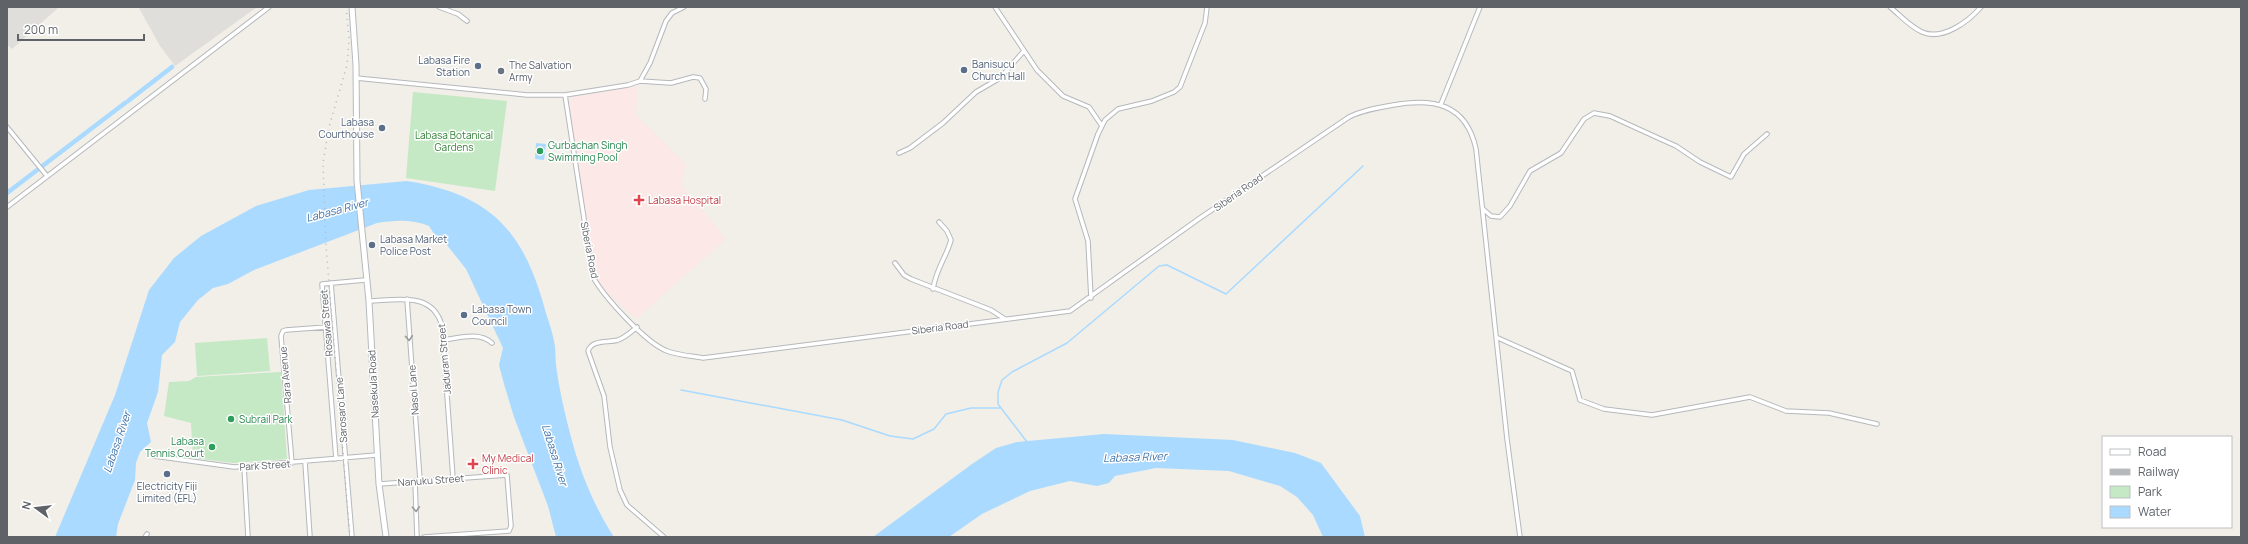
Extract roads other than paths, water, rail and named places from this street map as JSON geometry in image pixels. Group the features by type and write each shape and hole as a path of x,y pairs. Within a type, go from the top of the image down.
{"main road":[{"name":"Nasekula Road","path":"352,7 356,78 357,181 360,231 368,300 379,484 386,537"}],"street":[{"path":"7,207 45,174 269,7"},
{"path":"439,7 458,14 467,21"},
{"path":"640,81 650,63 666,21 672,13 684,7"},
{"path":"995,7 1023,52 1054,89 1063,96 1089,107 1102,126"},
{"path":"1091,298 1088,241 1075,198 1102,126 1112,112 1118,109 1152,102 1174,92 1180,87 1205,24 1207,7"},
{"path":"1480,7 1441,104 1459,117 1474,141 1498,338 1507,439 1520,537"},
{"path":"1890,7 1900,17 1921,31 1931,34 1953,29 1981,7"},
{"path":"899,153 910,148 944,123 976,92 1000,78 1023,52"},
{"path":"356,78 527,94 565,96 628,85 640,81 671,83 693,77 700,78 704,82 706,89 705,99"},
{"name":"Siberia Road","path":"565,96 594,277 600,290 637,327 666,351 703,358 1070,311 1091,298 1200,218 1348,117 1368,110 1409,102 1441,104"},
{"path":"1483,209 1491,216 1500,217 1510,206 1530,171 1561,153 1584,120 1594,113 1610,116 1663,140 1700,162 1732,177 1744,154 1767,134"},
{"path":"7,127 45,174"},
{"path":"934,289 939,266 948,250 951,240 947,231 939,222"},
{"path":"894,263 904,275 934,289 991,310 1005,319"},
{"path":"331,283 365,280"},
{"name":"Rosawa Street","path":"331,283 322,284 327,327 336,459"},
{"name":"Sarosaro Lane","path":"331,283 352,537"},
{"name":"Nasoi Lane","path":"407,299 420,480"},
{"name":"Jaduram Street","path":"368,300 418,300 428,305 439,317 443,340 453,478"},
{"name":"Rara Avenue","path":"292,463 281,336 283,331 286,330 327,327"},
{"path":"637,327 618,340 595,343 590,346 588,352 604,396 610,447 620,490 627,505 664,537"},
{"path":"443,340 477,336 483,337 492,343"},
{"path":"1498,338 1572,371 1580,400 1604,409 1652,415 1750,398 1786,411 1829,413 1877,424"},
{"name":"Park Street","path":"154,456 226,467 306,462 377,455"},
{"path":"306,462 310,537"},
{"path":"244,466 248,537"},
{"name":"Nanuku Street","path":"379,484 507,475 511,526 509,531 424,537"},
{"path":"415,481 417,537"}],"water":[{"name":"Gurbachan Singh Swimming Pool","path":"536,143 546,144 544,160 535,159"},
{"name":"Labasa River","path":"407,181 435,187 459,195 480,206 498,219 525,255 535,279 552,332 555,344 560,392 579,463 594,501 614,537 556,537 548,506 514,417 504,384 499,365 503,348 466,269 443,240 436,237 429,226 416,222 391,221 377,223 254,270 228,284 213,288 198,300 180,322 175,342 162,355 158,392 147,423 151,442 140,452 136,463 135,480 118,524 116,537 55,537 115,395 149,290 174,258 201,236 256,206 309,190"},
{"name":"Labasa River","path":"1104,434 1233,440 1295,453 1321,463 1360,516 1365,537 1323,537 1313,515 1297,497 1280,486 1229,471 1156,468 1115,476 1109,483 1097,486 1070,481 1030,491 982,514 949,537 873,537 996,448 1017,442"}],"waterway":[{"path":"128,101 172,67"},
{"path":"7,193 125,103"},
{"path":"1027,442 998,404 998,392 1002,380 1012,372 1067,343 1159,266 1167,265 1226,294 1363,166"},
{"path":"681,390 842,420 890,436 913,439 934,429 946,414 971,408 1000,408"}],"railway":[{"path":"346,7 349,39 347,65 329,127 323,163 326,246 350,537"}],"place":[{"name":"Labasa Fire Station","path":"478,66"},
{"name":"Banisucu Church Hall","path":"964,70"},
{"name":"The Salvation Army","path":"501,71"},
{"name":"Labasa Courthouse","path":"382,128"},
{"name":"Gurbachan Singh Swimming Pool","path":"540,151"},
{"name":"Labasa Hospital","path":"639,200"},
{"name":"Labasa Market Police Post","path":"372,245"},
{"name":"Labasa Town Council","path":"464,315"},
{"name":"Subrail Park","path":"231,419"},
{"name":"Labasa Tennis Court","path":"212,447"},
{"name":"My Medical Clinic","path":"473,464"},
{"name":"Electricity Fiji Limited (EFL)","path":"167,474"}],"park label":[{"name":"Labasa Botanical Gardens","path":"454,140"}]}
